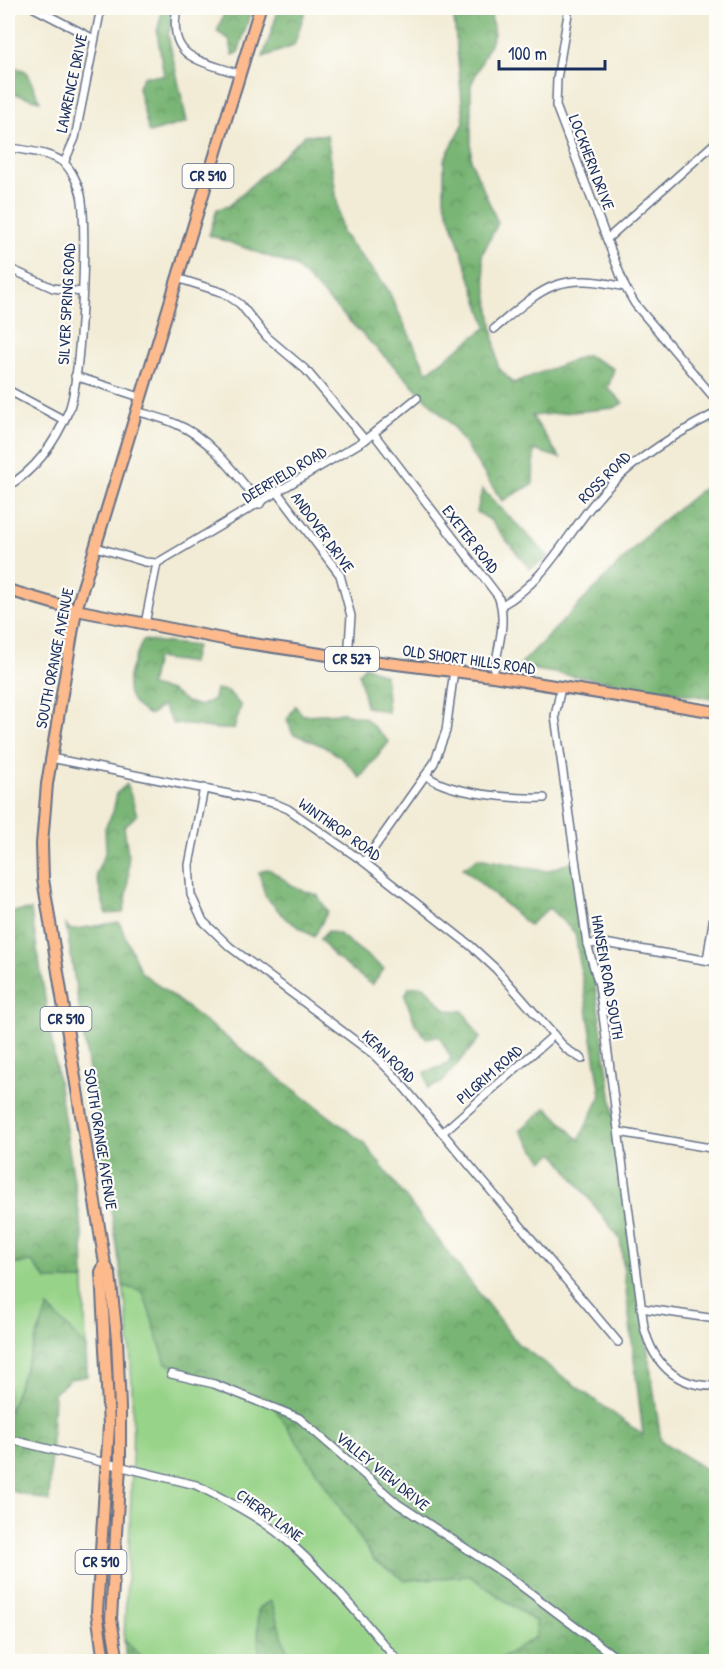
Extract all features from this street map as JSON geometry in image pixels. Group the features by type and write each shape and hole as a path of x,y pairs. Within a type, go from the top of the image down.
{"main road":[{"name":"SOUTH ORANGE AVENUE","path":"118,1662 111,1619 120,1466 117,1339 110,1274 105,1264 43,879 42,844 51,758 76,610 260,8"},
{"name":"OLD SHORT HILLS ROAD","path":"8,590 76,610 145,624 348,658 454,670 717,712"},
{"name":"SOUTH ORANGE AVENUE","path":"104,1662 98,1636 97,1612 109,1426 101,1272 105,1264"}],"street":[{"path":"34,8 94,39"},
{"name":"LAWRENCE DRIVE","path":"64,163 75,138 101,8"},
{"path":"177,8 175,26 181,50 188,56 239,74"},
{"name":"LOCKHERN DRIVE","path":"569,8 557,79 556,105 625,287 635,304 717,400"},
{"path":"607,239 717,142"},
{"path":"8,147 43,154 64,163"},
{"name":"SILVER SPRING ROAD","path":"8,486 24,477 44,456 70,408 75,376 81,292 81,195 64,163"},
{"path":"8,268 53,288 81,292"},
{"path":"177,278 224,293 240,304 267,337 306,370 365,440"},
{"path":"494,329 548,286 566,280 586,280 625,287"},
{"path":"75,376 140,397"},
{"path":"8,390 64,420"},
{"name":"DEERFIELD ROAD","path":"157,563 365,440 417,398"},
{"path":"136,411 177,424 191,432 234,472 260,504"},
{"name":"ROSS ROAD","path":"502,605 549,567 595,501 668,437 717,412"},
{"name":"EXETER ROAD","path":"374,434 496,592 502,605"},
{"name":"ANDOVER DRIVE","path":"278,493 340,575 351,616 348,658"},
{"path":"96,547 146,562 157,563 145,624"},
{"path":"493,676 502,605"},
{"path":"364,862 427,776 446,731 454,670"},
{"name":"HANSEN ROAD SOUTH","path":"561,687 555,716 587,944 599,985 647,1341 658,1361 685,1380 701,1386 717,1386"},
{"name":"WINTHROP ROAD","path":"51,758 274,803 288,809 364,862 471,946 496,969 566,1049 582,1059"},
{"path":"427,776 444,785 523,798 544,798"},
{"name":"KEAN ROAD","path":"204,788 189,865 191,895 203,921 230,947 373,1054 618,1342"},
{"path":"707,960 717,903"},
{"path":"587,944 604,943 717,962"},
{"name":"PILGRIM ROAD","path":"442,1133 554,1035"},
{"path":"618,1132 717,1149"},
{"path":"641,1308 717,1318"},
{"name":"VALLEY VIEW DRIVE","path":"171,1374 214,1384 299,1418 398,1504 508,1576 622,1662"},
{"name":"CHERRY LANE","path":"8,1439 196,1485 260,1521 295,1548 399,1662"}],"green space":[{"path":"163,8 177,8 168,35 187,122 149,133 138,87 144,76 164,76 157,32"},
{"path":"226,8 252,8 238,53 233,55 229,39 217,32"},
{"path":"279,8 306,8 294,46 263,57"},
{"path":"453,8 490,8 494,35 471,85 471,161 498,223 482,255 498,367 513,383 587,355 614,369 608,388 623,403 614,408 532,416 560,458 534,450 533,484 502,501 453,426 295,266 209,235 217,209 229,206 305,135 327,135 342,233 387,288 427,372 487,327 444,200 444,160 464,123"},
{"path":"8,65 26,71 40,101 8,92"},
{"path":"716,478 716,699 518,667 655,527"},
{"path":"482,489 549,557 530,569 490,520 477,512"},
{"path":"143,640 196,646 192,663 156,658 150,686 171,691 187,702 200,706 214,699 216,689 228,691 241,706 234,729 173,724 163,706 150,715 139,708 128,691 128,682"},
{"path":"365,666 385,675 388,712 366,707 359,673"},
{"path":"295,706 303,715 344,713 365,718 389,742 360,778 331,750 293,734 287,720"},
{"path":"127,784 137,815 124,827 128,870 126,903 123,913 106,914 96,874 106,851 105,828 113,812 117,793"},
{"path":"478,858 547,871 577,860 661,1441 716,1476 716,1661 497,1661 537,1636 536,1622 470,1576 405,1580 375,1561 273,1405 166,1363 143,1292 123,1286 66,925 71,930 119,922 141,972 364,1143 517,1343 643,1435 620,1239 554,1153 543,1161 520,1130 547,1107 579,1140 601,1095 575,933 549,908 529,925 463,868"},
{"path":"269,869 298,889 317,895 328,911 314,937 286,919 265,896 259,872"},
{"path":"31,910 83,1237 84,1280 47,1280 32,1262 8,1265 8,912"},
{"path":"328,931 339,934 384,969 372,985 334,956 320,939"},
{"path":"424,986 446,1010 463,1011 480,1038 441,1083 428,1088 425,1072 446,1065 451,1058 439,1036 426,1038 415,1024 405,996 409,987"},
{"path":"32,1262 47,1280 84,1280 86,1347 48,1308 8,1414 8,1265"},
{"path":"123,1286 143,1291 166,1363 273,1405 405,1580 470,1576 536,1622 538,1636 497,1661 290,1661 270,1601 258,1609 259,1661 145,1661 124,1640 133,1418"},
{"path":"48,1307 86,1347 87,1376 70,1379 54,1394 49,1501 8,1490 8,1414"},
{"path":"271,1601 290,1661 259,1661 258,1609"},
{"path":"124,1640 145,1661 126,1661"}]}
